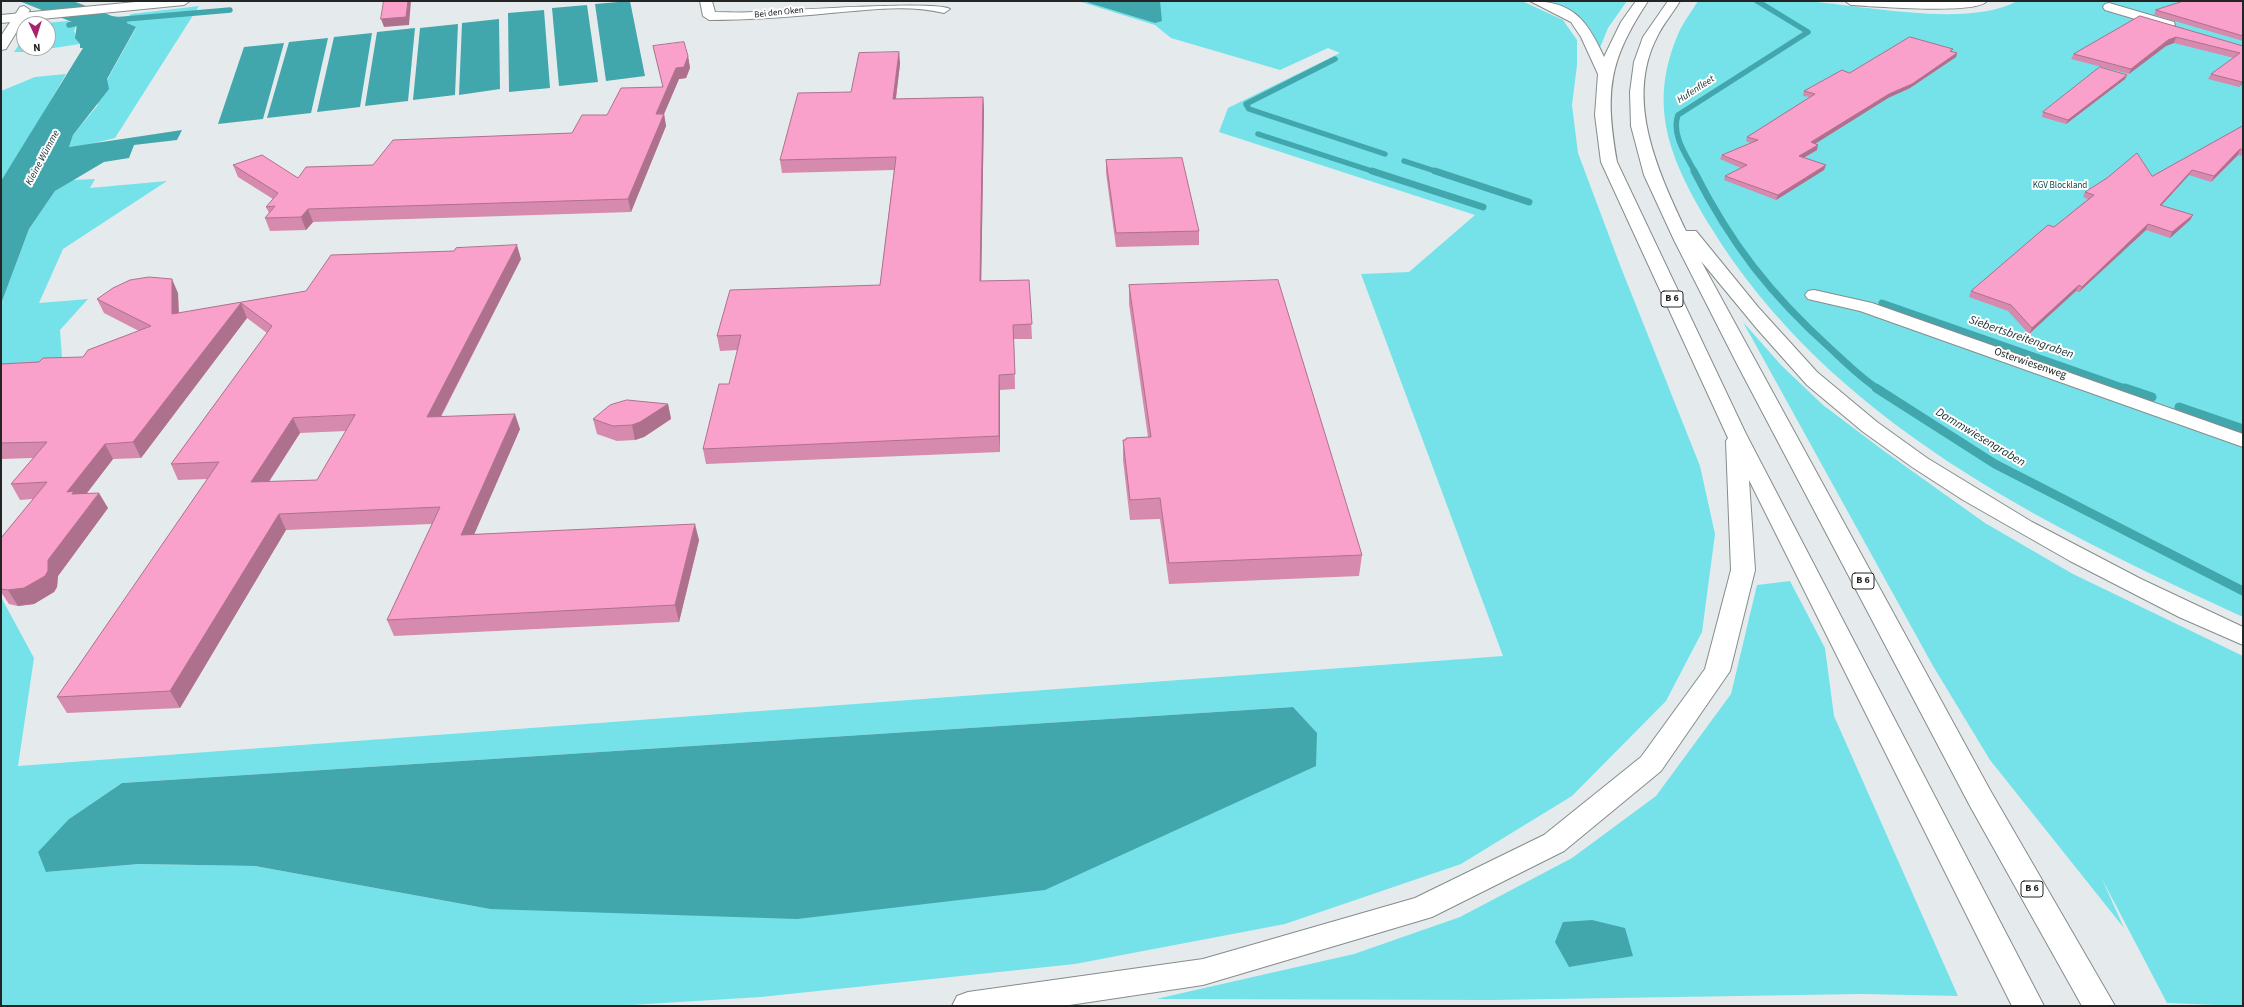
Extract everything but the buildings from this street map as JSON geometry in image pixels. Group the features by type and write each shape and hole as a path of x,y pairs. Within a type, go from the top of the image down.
{"main road":[{"path":"1,20 26,12 114,1"},
{"path":"1,12 26,12 50,15 184,1"},
{"name":"Bei den Oken","path":"706,1 709,16 754,16 889,4 934,5 944,9"},
{"path":"1536,1 1559,10 1576,19 1585,32 1605,74"},
{"name":"B 6","path":"1642,1 1621,30 1610,53 1605,74 1601,99 1602,122 1609,162 1736,434 2022,993"},
{"name":"B 6","path":"1674,1 1650,37 1641,62 1637,92 1638,126 1652,175 1662,199 1751,371 1976,791 2092,993"},
{"path":"1851,1 1942,6 1982,1"},
{"path":"2109,7 2182,29"},
{"path":"1,46 26,12"},
{"path":"1662,199 1761,324 1821,388 1908,455 2007,517 2046,539 2243,638"},
{"name":"Osterwiesenweg","path":"1814,295 1866,307 2243,441"},
{"path":"968,1006 1203,972 1422,908 1554,843 1651,764 1717,671 1743,570 1736,434"}],"green space":[{"path":"1078,1 1097,4 1160,5 1160,1 1522,1 1563,20 1577,40 1577,65 1572,105 1578,153 1620,265 1700,466 1715,534 1702,632 1666,701 1572,796 1461,864 1285,924 1075,964 761,997 615,1006 1,1006 1,597 34,658 18,766 1503,656 1361,274 1409,272 1475,215 1219,132 1228,108 1340,53 1328,48 1280,70 1171,38 1155,25","holes":["1293,707 490,909 255,866 139,864 46,872 69,819 122,783"]},
{"path":"1549,1 1627,1 1608,28 1599,50 1592,32 1581,19 1567,9"},
{"name":"KGV Blockland","path":"1698,1 1802,1 1912,13 1942,14 1970,13 1996,9 2017,1 2243,1 2243,617 2092,545 2018,504 1946,460 1878,411 1815,356 1759,295 1710,226 1696,202 1674,156 1668,133 1664,109 1664,85 1669,59 1681,28"},
{"path":"199,6 115,138 87,145 69,147 73,135 97,106 107,80 136,28 127,23 126,18 131,14"},
{"path":"68,21 77,24 74,31 80,44 56,48 56,22"},
{"path":"66,74 27,141 1,181 1,91 35,77"},
{"path":"95,179 90,188 167,181 63,249 39,303 88,299 60,330 62,358 1,371 1,304 29,229 55,191 72,180"},
{"path":"1743,322 1781,365 1823,405 1884,451 1985,523 2073,574 2243,656 2243,1006 2167,1003 2102,879 2124,928 1990,760 1933,666"},
{"path":"1790,581 1825,648 1834,716 1958,996 1861,994 1493,1000 1156,999 1354,954 1460,917 1572,858 1656,796 1731,694 1757,585"}],"water":[{"name":"Kleine Wümme","path":"19,1 73,1 112,16 126,18 127,23 136,27 107,79 109,89 73,135 69,147 182,130 177,140 134,145 129,158 104,162 55,191 29,229 1,304 1,181 83,48 80,48 80,44 75,38 77,24"},
{"path":"630,1 645,76 606,81 595,4"},
{"path":"1083,1 1160,1 1162,21 1155,23"},
{"path":"587,5 598,82 559,86 552,8"},
{"path":"544,10 550,88 509,92 508,13"},
{"path":"499,19 500,89 459,95 462,23"},
{"path":"458,24 455,95 413,100 420,28"},
{"path":"415,28 408,101 365,106 377,32"},
{"path":"372,33 360,107 317,112 334,37"},
{"path":"328,38 311,113 267,118 289,42"},
{"path":"284,43 263,119 218,124 244,47"},
{"path":"1293,707 1317,733 1316,766 1045,890 797,919 490,909 255,866 139,864 46,872 38,852 69,819 122,783"},
{"path":"1592,920 1625,928 1633,956 1569,967 1555,942 1563,922"}],"waterway":[{"name":"Hufenfleet","path":"1695,172 1680,144 1676,130 1678,115 1808,32 1757,1"},
{"path":"114,20 230,10"},
{"path":"69,25 87,21"},
{"path":"1335,59 1246,104 1249,109 1385,154"},
{"path":"1258,134 1375,172"},
{"path":"1404,161 1438,172"},
{"path":"1372,171 1483,207"},
{"path":"1435,171 1529,202"},
{"name":"Dammwiesengraben","path":"1694,171 1722,222 1771,288 1809,329 1854,370 1878,389"},
{"name":"Siebertsbreitengraben","path":"1882,303 2128,389"},
{"name":"Dammwiesengraben","path":"1876,388 1995,464 2243,591"},
{"name":"Siebertsbreitengraben","path":"2128,389 2152,397"},
{"name":"Siebertsbreitengraben","path":"2179,407 2243,429"}]}
